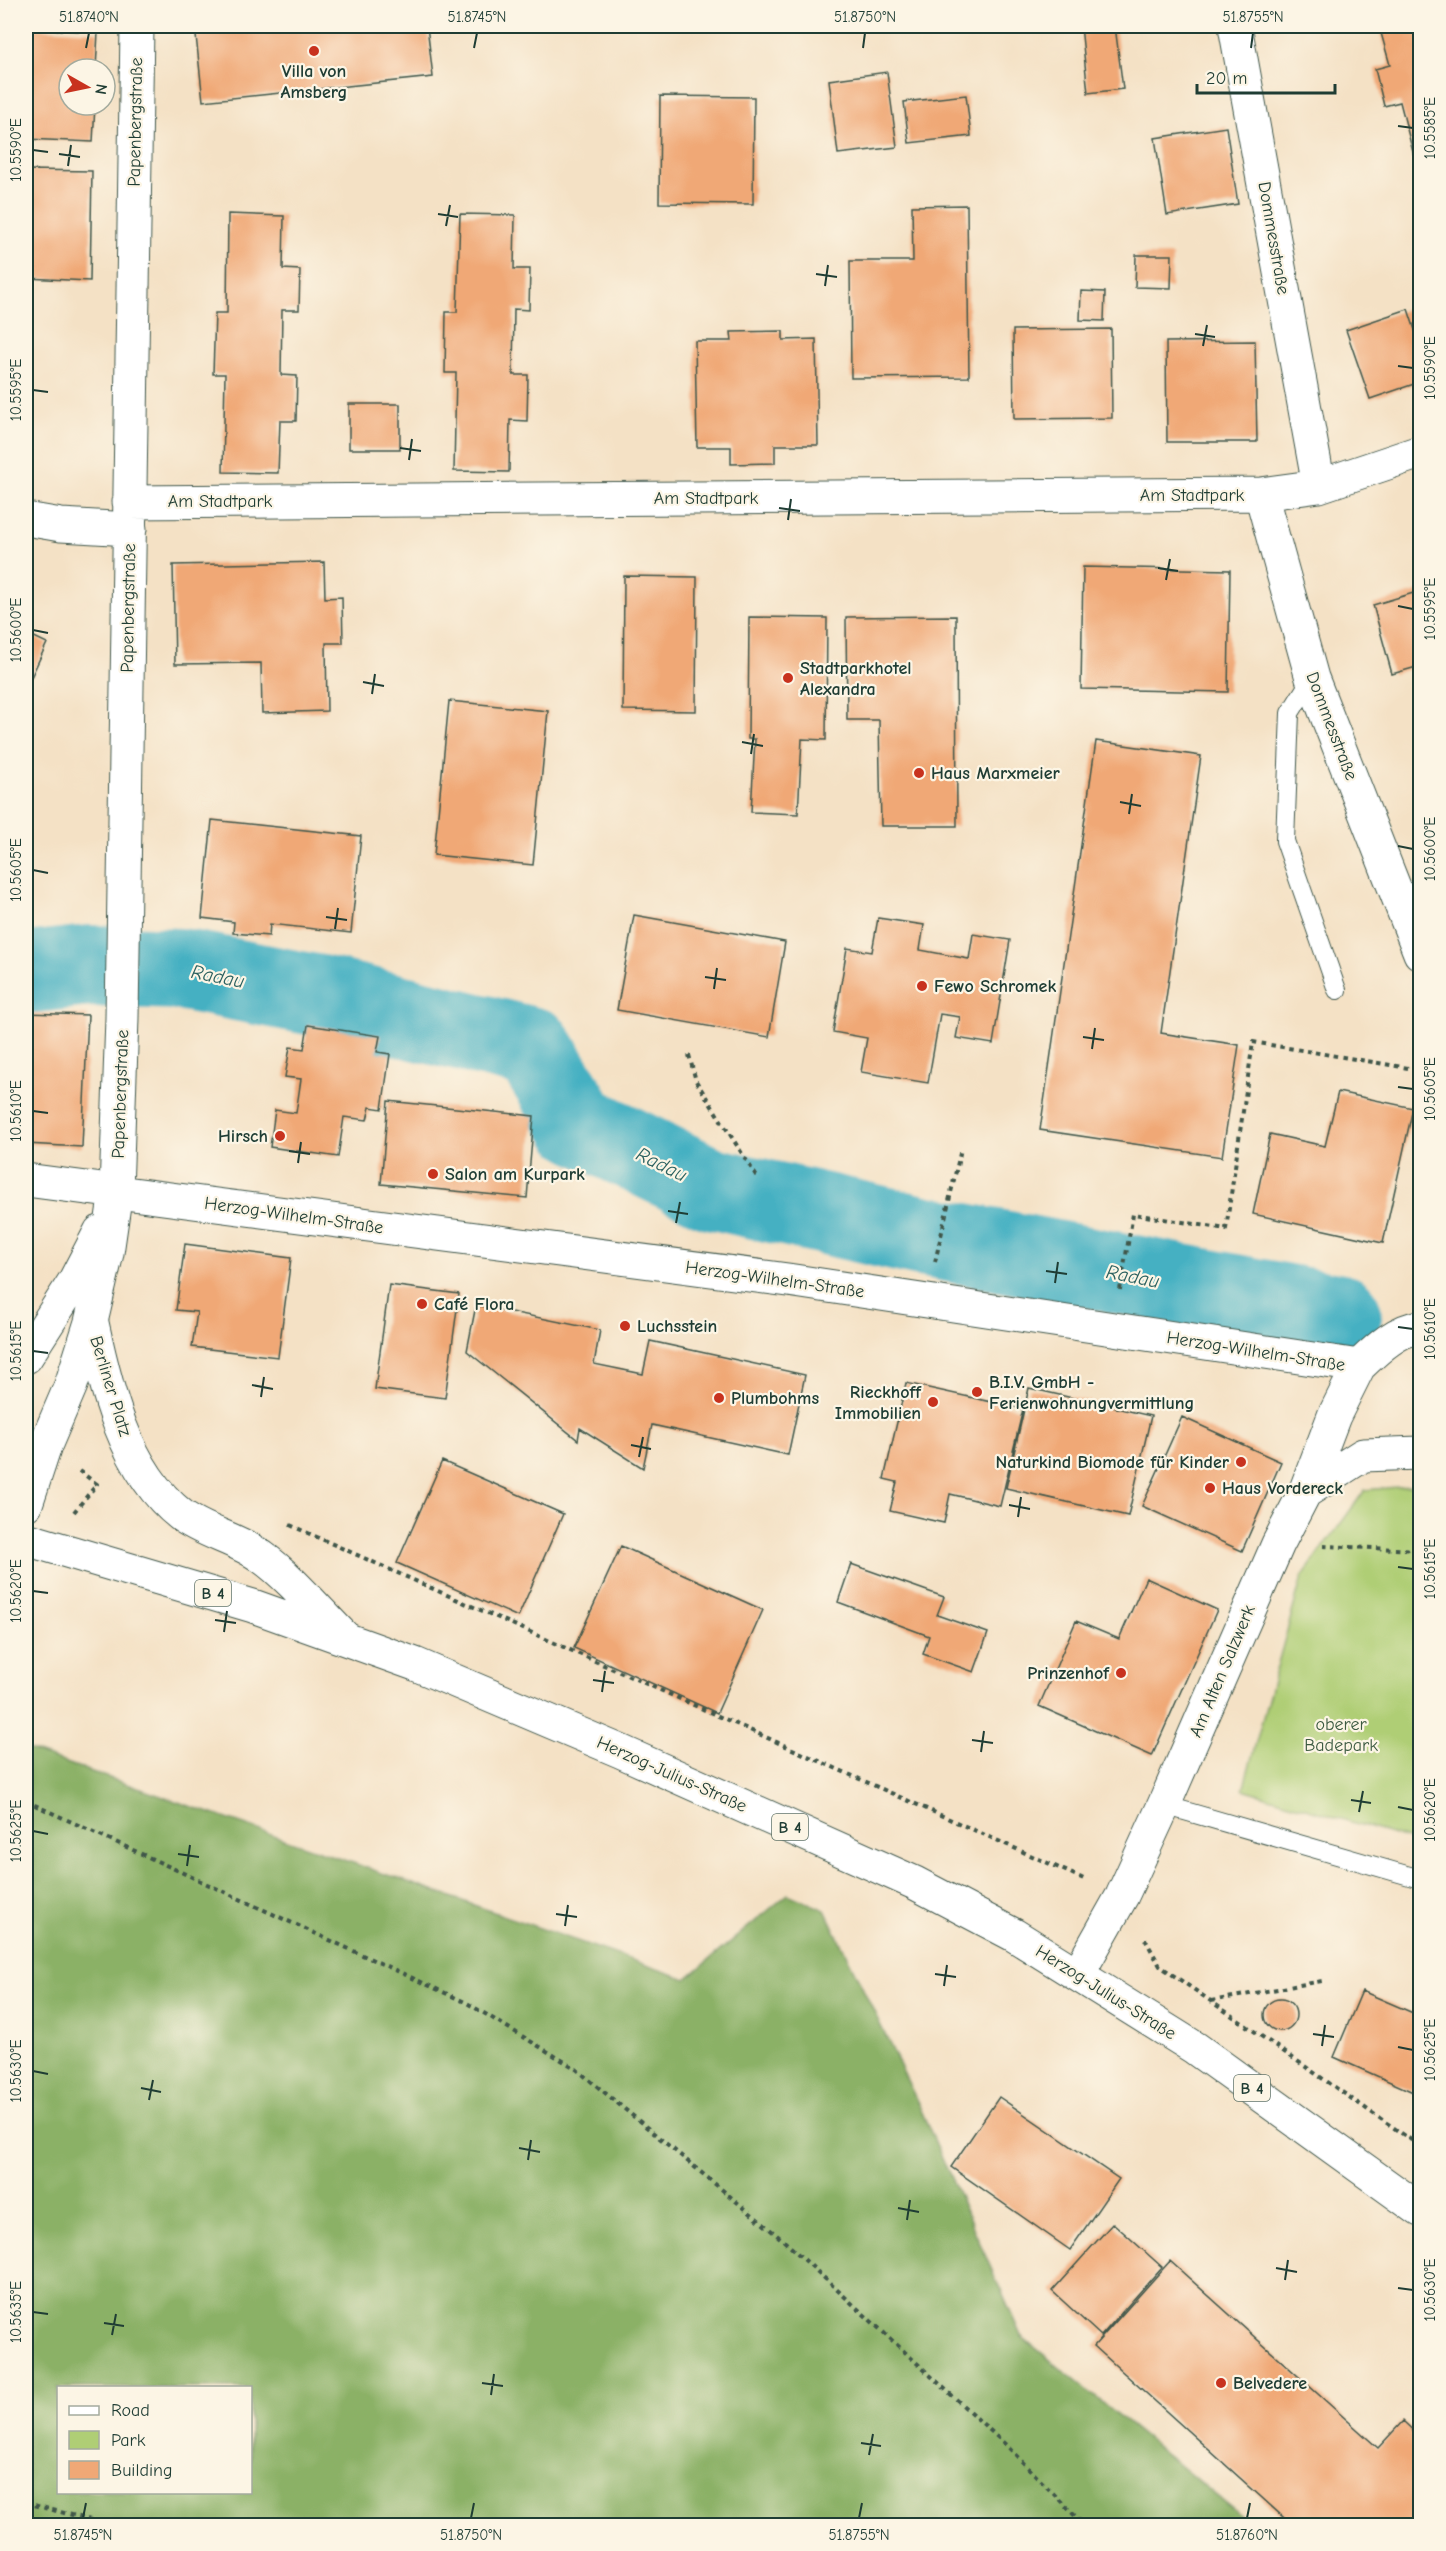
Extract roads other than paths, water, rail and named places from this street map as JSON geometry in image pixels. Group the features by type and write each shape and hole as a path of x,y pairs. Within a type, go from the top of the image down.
{"street":[{"name":"Papenbergstraße","path":"116,1191 122,1018 137,26"},
{"name":"Dommesstraße","path":"1235,26 1319,486"},
{"name":"Am Stadtpark","path":"26,519 61,525 130,515 1261,494 1319,486 1420,452"},
{"name":"Dommesstraße","path":"1261,494 1312,678 1420,953"},
{"path":"26,1180 116,1191 99,1235 74,1282 26,1357"},
{"name":"Herzog-Wilhelm-Straße","path":"116,1191 749,1273 1359,1366 1380,1346 1413,1328 1420,1327"},
{"name":"Berliner Platz","path":"26,1504 45,1446 71,1385 91,1322 107,1253 116,1191"},
{"name":"Berliner Platz","path":"91,1322 104,1377 123,1434 157,1489 181,1514 262,1556 344,1637"},
{"name":"Am Alten Salzwerk","path":"1078,1974 1122,1896 1278,1544 1305,1492 1359,1366"},
{"path":"1305,1492 1363,1455 1420,1453"},
{"name":"Herzog-Julius-Straße","path":"26,1539 253,1606 344,1637 620,1751 915,1883 1014,1935 1195,2048 1420,2210"}],"lane":[{"path":"1312,678 1290,713 1285,841 1337,990"},
{"path":"1164,1805 1420,1879"}],"waterway":[{"name":"Radau","path":"26,973 89,966 180,969 320,996 533,1048 580,1124 711,1188 922,1236 1341,1315"}],"place":[{"name":"Villa von Amsberg","path":"314,51"},
{"name":"Stadtparkhotel Alexandra","path":"788,678"},
{"name":"Haus Marxmeier","path":"919,773"},
{"name":"Fewo Schromek","path":"922,986"},
{"name":"Hirsch","path":"280,1136"},
{"name":"Salon am Kurpark","path":"433,1174"},
{"name":"Café Flora","path":"422,1304"},
{"name":"Luchsstein","path":"625,1326"},
{"name":"B.I.V. GmbH - Ferienwohnungvermittlung","path":"977,1392"},
{"name":"Plumbohms","path":"719,1398"},
{"name":"Rieckhoff Immobilien","path":"933,1402"},
{"name":"Naturkind Biomode für Kinder","path":"1241,1462"},
{"name":"Haus Vordereck","path":"1210,1488"},
{"name":"Prinzenhof","path":"1121,1673"},
{"name":"Belvedere","path":"1221,2383"}],"park label":[{"name":"oberer Badepark","path":"1341,1734"}]}
